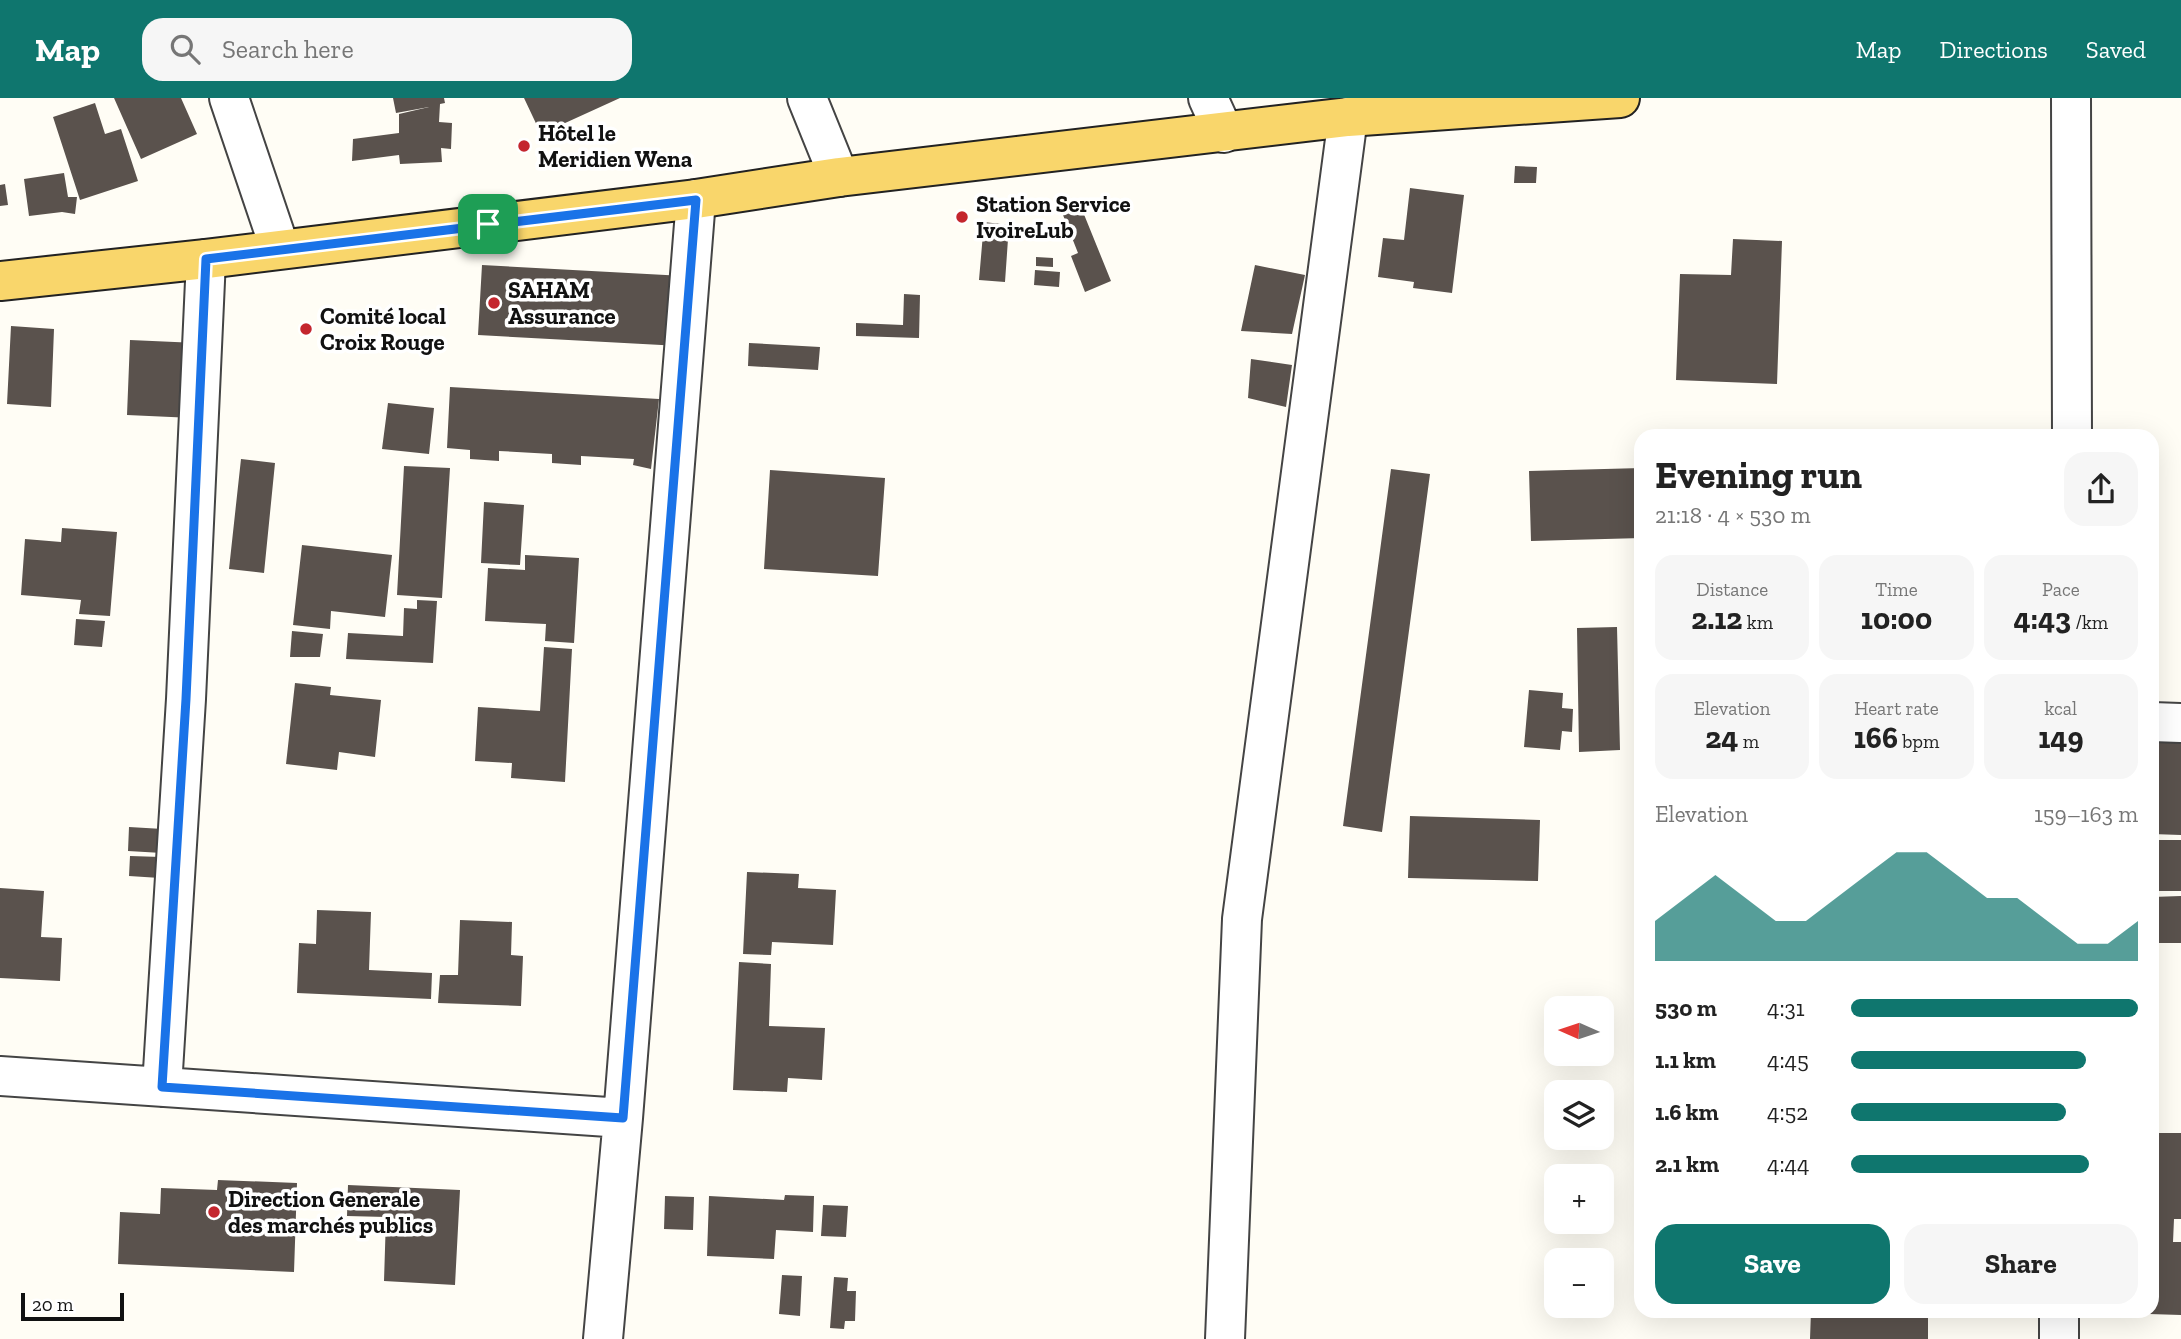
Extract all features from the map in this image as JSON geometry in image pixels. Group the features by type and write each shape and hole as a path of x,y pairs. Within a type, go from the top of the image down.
{"main road":[{"path":"0,281 696,200 839,177 1348,117 1605,99"}],"street":[{"path":"229,98 280,249"},
{"path":"807,98 839,177"},
{"path":"1208,98 1224,133"},
{"path":"2071,98 2072,429"},
{"path":"1225,1339 1242,919 1348,117"},
{"path":"603,1339 696,200"},
{"path":"162,1087 186,699 206,259"},
{"path":"2159,722 2181,723"},
{"path":"0,1076 623,1118"},
{"path":"2059,1318 2059,1339"}],"building":[{"path":"114,98 181,98 197,134 141,159"},
{"path":"393,98 444,98 445,103 440,104 439,122 452,123 451,149 441,148 442,162 400,164 399,155 352,161 353,139 399,133 399,114 429,107 396,113"},
{"path":"524,98 620,98 541,134"},
{"path":"95,103 105,134 121,129 138,181 80,200 53,117"},
{"path":"1515,166 1537,167 1536,183 1514,183"},
{"path":"64,173 68,197 77,197 75,214 62,212 29,216 24,179"},
{"path":"5,184 8,205 0,206 0,185"},
{"path":"1410,188 1464,195 1452,293 1413,288 1414,282 1378,277 1383,238 1404,240"},
{"path":"1081,207 1111,281 1085,292 1071,256 1078,253 1063,215"},
{"path":"984,222 1009,225 1005,282 979,280"},
{"path":"1733,239 1782,241 1777,384 1676,380 1680,274 1731,275"},
{"path":"1036,257 1053,258 1053,267 1036,266"},
{"path":"482,265 684,276 680,346 478,335"},
{"path":"1255,265 1305,275 1292,334 1241,331"},
{"path":"1035,270 1060,272 1059,287 1034,285"},
{"path":"904,294 920,295 919,338 856,336 856,323 903,325"},
{"path":"11,326 54,329 51,407 7,404"},
{"path":"130,340 197,343 193,418 127,415"},
{"path":"749,343 820,347 818,370 748,366"},
{"path":"1251,359 1292,365 1286,407 1248,398"},
{"path":"450,387 659,399 651,469 633,465 634,459 581,456 581,465 552,463 552,454 499,451 499,461 470,459 470,450 447,448"},
{"path":"388,403 434,408 429,454 382,449"},
{"path":"241,459 275,463 264,573 229,569"},
{"path":"404,466 450,468 442,598 397,595"},
{"path":"1634,468 1634,538 1531,541 1529,471"},
{"path":"1391,469 1430,474 1382,832 1343,826"},
{"path":"770,470 885,478 878,576 764,569"},
{"path":"484,502 524,505 520,565 481,563"},
{"path":"62,528 117,532 110,616 79,614 81,600 21,595 25,539 61,542"},
{"path":"302,545 392,555 385,617 331,611 330,629 293,625"},
{"path":"525,555 579,558 574,643 545,641 546,624 485,621 488,568 525,570"},
{"path":"417,600 437,601 433,663 346,659 348,633 403,636 404,608 417,609"},
{"path":"76,619 105,621 102,647 74,645"},
{"path":"1617,627 1620,750 1579,752 1577,628"},
{"path":"292,631 323,634 320,657 290,657"},
{"path":"544,647 572,649 565,782 511,778 512,763 475,761 478,707 540,711"},
{"path":"295,683 331,687 330,695 381,700 375,757 339,752 337,770 286,764"},
{"path":"1529,690 1563,693 1562,708 1573,709 1572,732 1562,731 1560,750 1524,747"},
{"path":"2159,742 2181,743 2181,835 2159,834"},
{"path":"1410,816 1540,820 1538,881 1408,878"},
{"path":"129,827 163,829 162,853 128,851"},
{"path":"2159,840 2181,840 2181,891 2159,891"},
{"path":"130,856 161,857 160,878 129,876"},
{"path":"747,872 799,874 798,888 836,890 833,945 772,942 771,955 743,954"},
{"path":"0,888 44,891 41,937 62,938 60,981 0,978"},
{"path":"2181,896 2181,943 2159,943 2159,897"},
{"path":"317,910 371,912 369,970 432,973 431,999 297,993 299,943 316,944"},
{"path":"460,920 512,922 511,955 523,956 521,1006 438,1003 440,975 458,975"},
{"path":"739,962 771,964 769,1026 825,1028 822,1080 788,1078 787,1092 733,1090"},
{"path":"2159,1133 2181,1133 2181,1219 2174,1219 2173,1242 2181,1242 2181,1315 2159,1314"},
{"path":"218,1180 297,1183 294,1272 118,1264 120,1212 160,1214 161,1188 217,1190"},
{"path":"348,1185 460,1190 455,1285 384,1281 386,1217 347,1216"},
{"path":"785,1195 814,1196 813,1232 776,1230 774,1259 707,1256 709,1196 784,1200"},
{"path":"665,1196 694,1197 693,1230 664,1229"},
{"path":"823,1205 848,1206 846,1237 821,1236"},
{"path":"782,1275 802,1276 800,1316 779,1314"},
{"path":"834,1277 848,1278 847,1291 856,1291 855,1321 845,1321 844,1329 830,1328"},
{"path":"1811,1318 1928,1318 1928,1339 1810,1339"}],"place":[{"name":"Hôtel le Meridien Wena","path":"524,146"},
{"name":"Station Service IvoireLub","path":"962,217"},
{"name":"SAHAM Assurance","path":"494,303"},
{"name":"Comité local Croix Rouge","path":"306,329"},
{"name":"Direction Generale des marchés publics","path":"214,1212"}],"route":[{"path":"696,200 623,1118 162,1087 186,699 206,259 488,224 696,200"}]}
